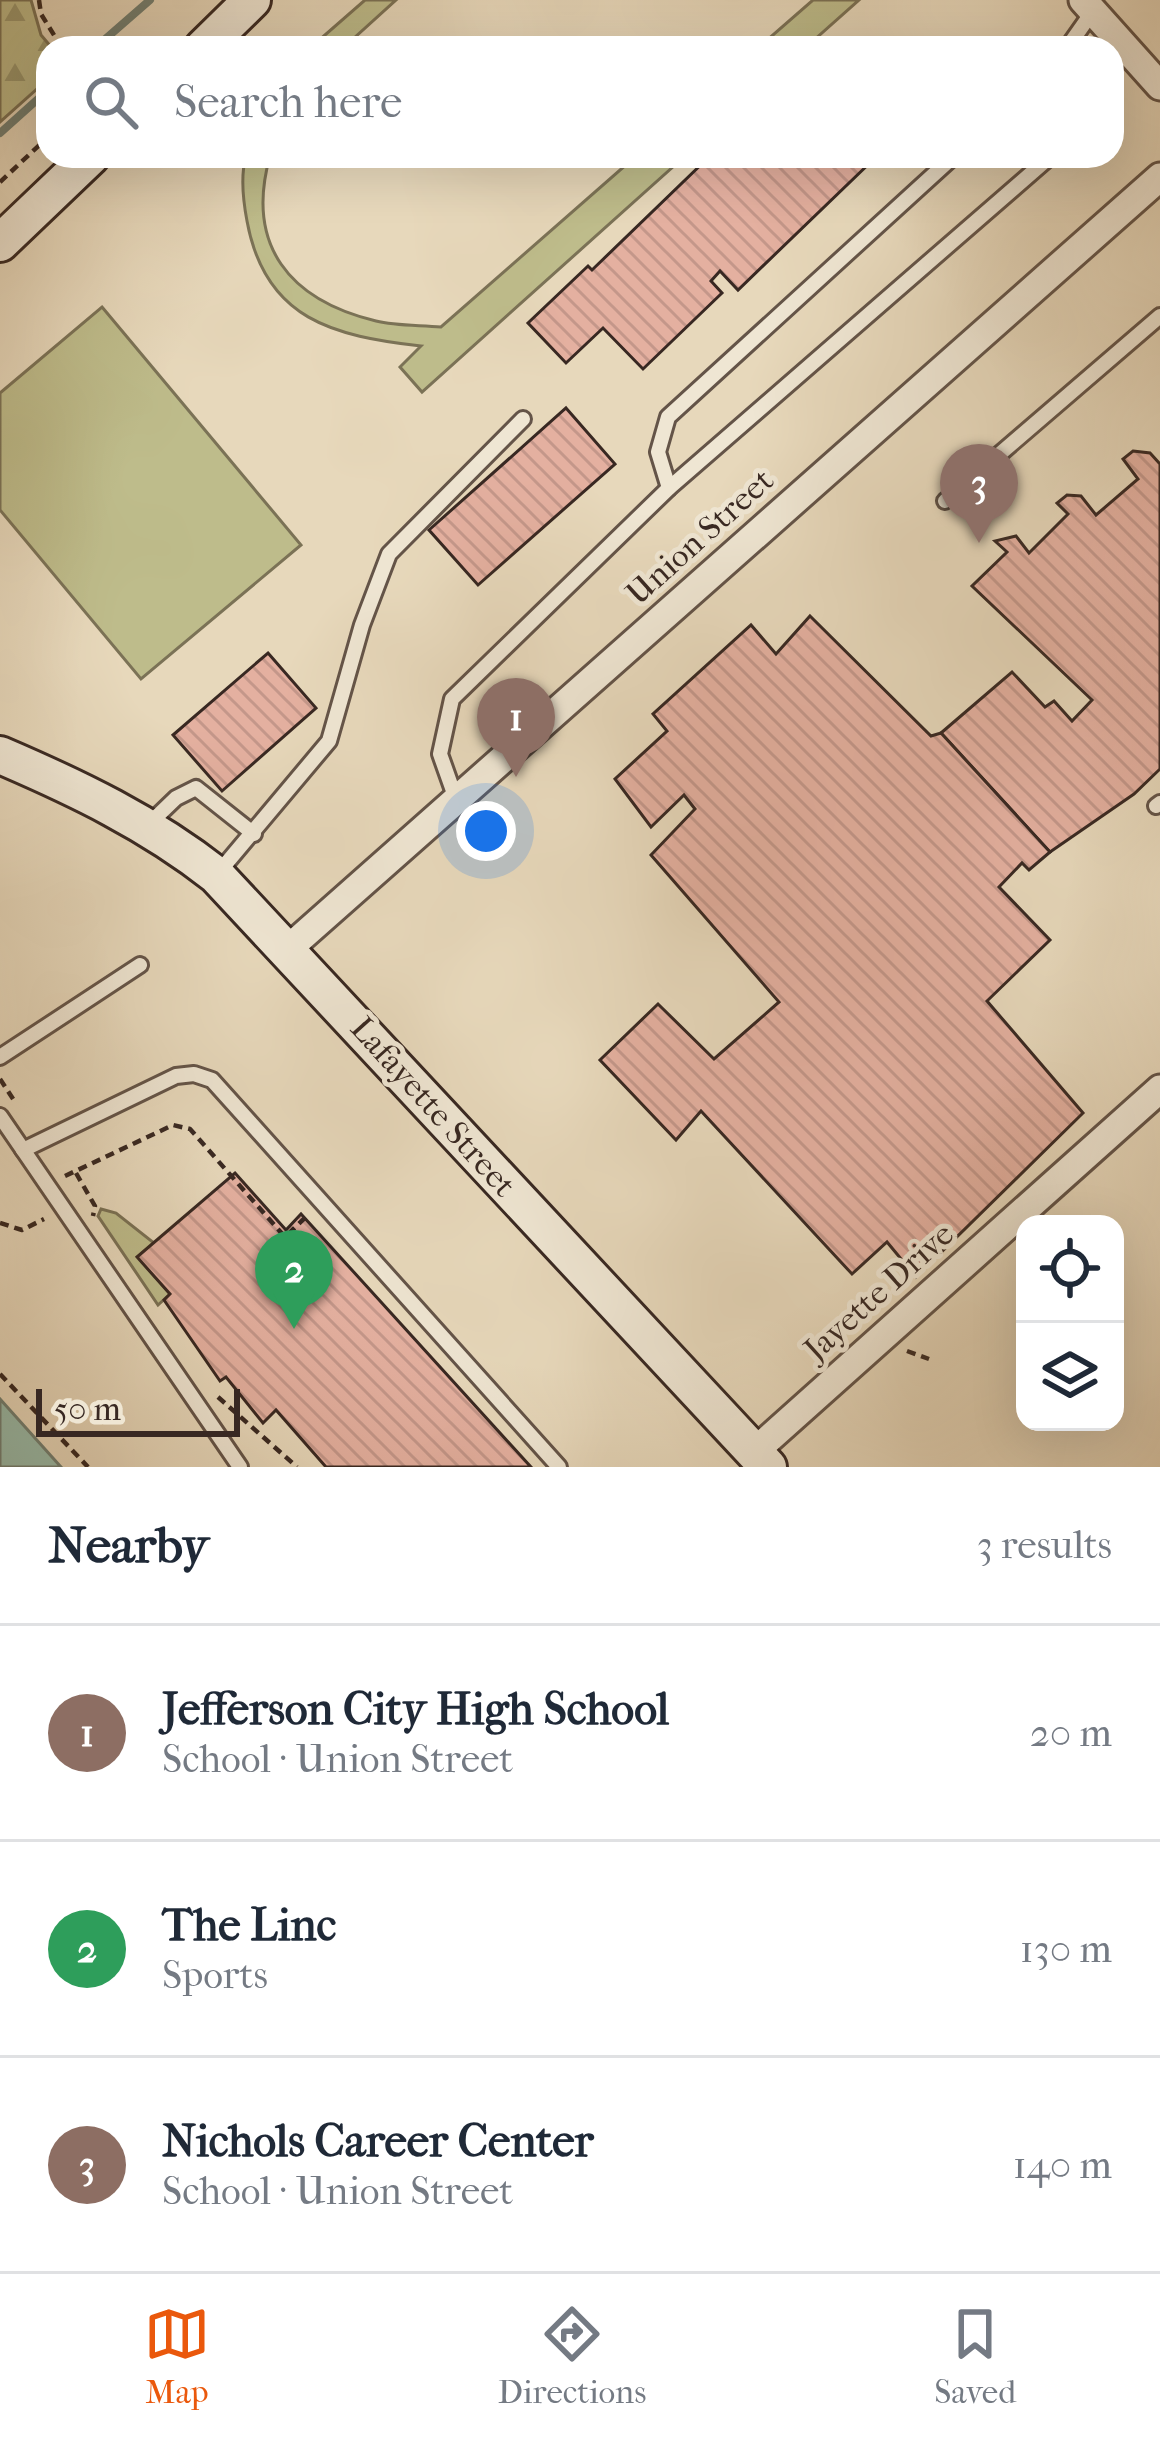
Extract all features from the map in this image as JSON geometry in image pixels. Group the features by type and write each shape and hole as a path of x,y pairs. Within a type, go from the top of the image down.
{"main road":[{"path":"216,36 253,0"},
{"path":"0,243 78,168"},
{"name":"Lafayette Street","path":"0,754 147,826 216,875 761,1459"},
{"name":"Lafayette Street","path":"0,775 68,784"}],"street":[{"path":"1088,6 1115,36"},
{"path":"1124,46 1160,86"},
{"name":"Union Street","path":"288,949 1160,177"},
{"name":"Jayette Drive","path":"761,1459 1156,1100"}],"lane":[{"path":"1072,36 1088,6"},
{"path":"669,488 658,452 668,417 941,168"},
{"path":"457,802 440,754 452,699 669,488 1037,168"},
{"path":"945,501 1160,316"},
{"path":"1147,328 1160,343"},
{"path":"216,875 329,741 362,625 389,554 524,419"},
{"path":"147,826 176,798 196,788 254,834"},
{"path":"0,1057 140,965"},
{"path":"23,1150 176,1076 194,1074 212,1080 559,1467"},
{"path":"0,1116 240,1467"}],"path":[{"path":"39,0 40,14 54,36"},
{"path":"0,182 36,148"},
{"path":"92,1216 95,1206 76,1173 173,1125 190,1129 285,1237 307,1216"},
{"path":"0,1374 88,1467"},
{"path":"206,1386 297,1467"}],"green space":[{"path":"0,0 31,0 42,36 36,36 36,90 0,122"},
{"path":"365,0 396,0 356,36 324,36"},
{"path":"813,0 859,0 818,36 772,36"},
{"path":"244,168 268,168 264,216 270,242 298,283 345,312 400,325 441,327 622,168 672,168 422,392 400,367 421,346 332,328 308,317 270,281 247,221"},
{"path":"102,307 301,545 141,679 0,510 0,393"},
{"path":"101,1209 116,1213 154,1243 138,1257 170,1294 158,1305 98,1216"}],"shaded area":[{"path":"0,1399 61,1467 0,1467"}],"building":[{"path":"698,168 865,168 738,290 720,271 711,281 722,293 643,369 603,328 566,363 528,323 588,266 592,270"},
{"path":"566,408 615,464 478,585 429,530"},
{"path":"1133,451 1150,453 1160,464 1160,769 1134,794 1050,852 941,733 1012,672 1045,707 1054,701 1072,721 1092,700 972,586 1007,552 995,541 1016,536 1029,553 1068,514 1057,503 1067,495 1081,496 1096,515 1138,479 1123,459"},
{"path":"810,616 931,736 941,733 1050,852 1029,870 1022,863 999,887 1050,940 987,1001 1083,1113 916,1277 887,1242 852,1274 701,1111 676,1140 600,1060 658,1004 714,1059 779,1002 651,855 695,809 684,795 651,827 615,779 667,731 653,714 751,625 776,654"},
{"path":"268,653 316,708 222,791 173,735"},
{"path":"235,1173 286,1230 301,1214 531,1467 326,1467 276,1410 263,1423 226,1377 220,1381 164,1300 170,1294 137,1257"}],"waterway":[{"path":"109,36 150,0"},
{"path":"0,133 36,101"}],"place":[{"name":"Nichols Career Center","path":"979,543"},
{"name":"Jefferson City High School","path":"516,777"},
{"name":"The Linc","path":"294,1329"}]}
